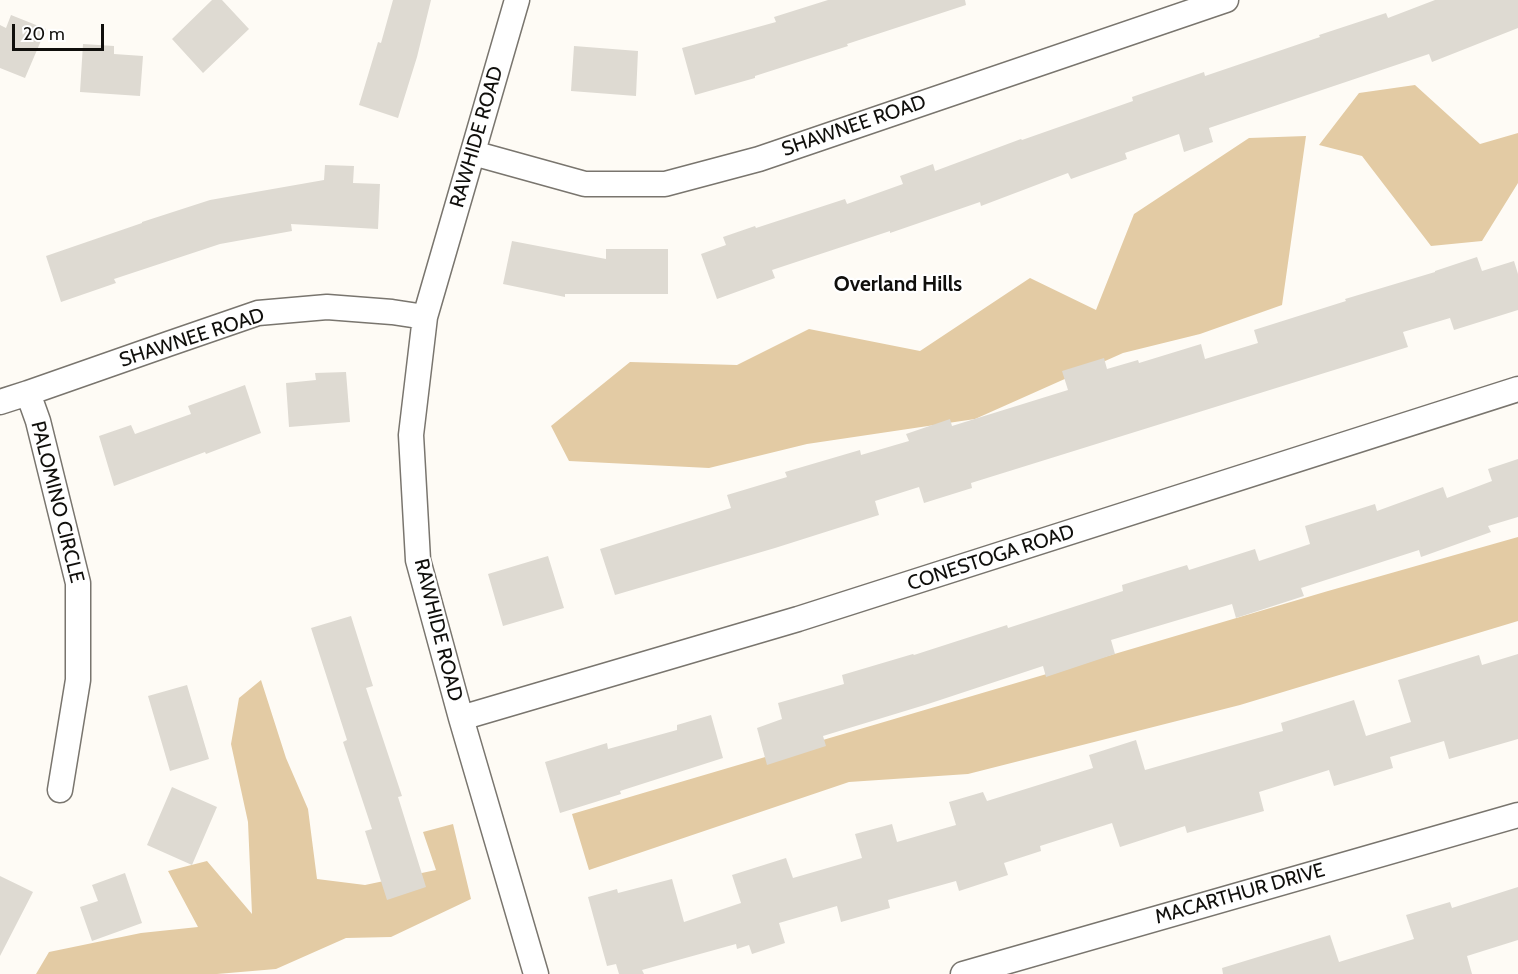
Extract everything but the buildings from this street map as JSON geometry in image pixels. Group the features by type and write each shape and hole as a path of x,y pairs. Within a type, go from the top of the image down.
{"street":[{"name":"RAWHIDE ROAD","path":"517,0 425,317 411,435 418,560 461,718 536,974"},
{"name":"SHAWNEE ROAD","path":"473,153 585,184 664,184 759,159 1226,0"},
{"name":"SHAWNEE ROAD","path":"0,402 258,313 327,307 425,317"},
{"name":"CONESTOGA ROAD","path":"461,718 798,620 1518,390"},
{"name":"PALOMINO CIRCLE","path":"28,393 44,443 78,583 78,680 60,790"},
{"name":"MACARTHUR DRIVE","path":"963,974 1518,814"}],"shaded area":[{"path":"1415,85 1480,144 1518,133 1518,183 1482,241 1431,246 1362,156 1319,145 1359,93"},
{"path":"1306,136 1282,305 1200,334 1123,353 975,419 807,444 709,468 569,461 551,426 630,362 737,365 809,329 920,351 1030,278 1096,310 1134,214 1249,138"},
{"path":"1518,537 1518,621 1240,705 968,774 849,782 589,870 572,814"},
{"path":"261,680 286,758 308,809 317,879 365,885 436,870 423,832 453,824 471,899 391,937 346,938 276,969 217,974 36,974 49,952 141,933 198,927 168,871 207,861 252,914 248,822 231,744 239,698"}],"district":[{"name":"Overland Hills","path":"898,285"}]}
